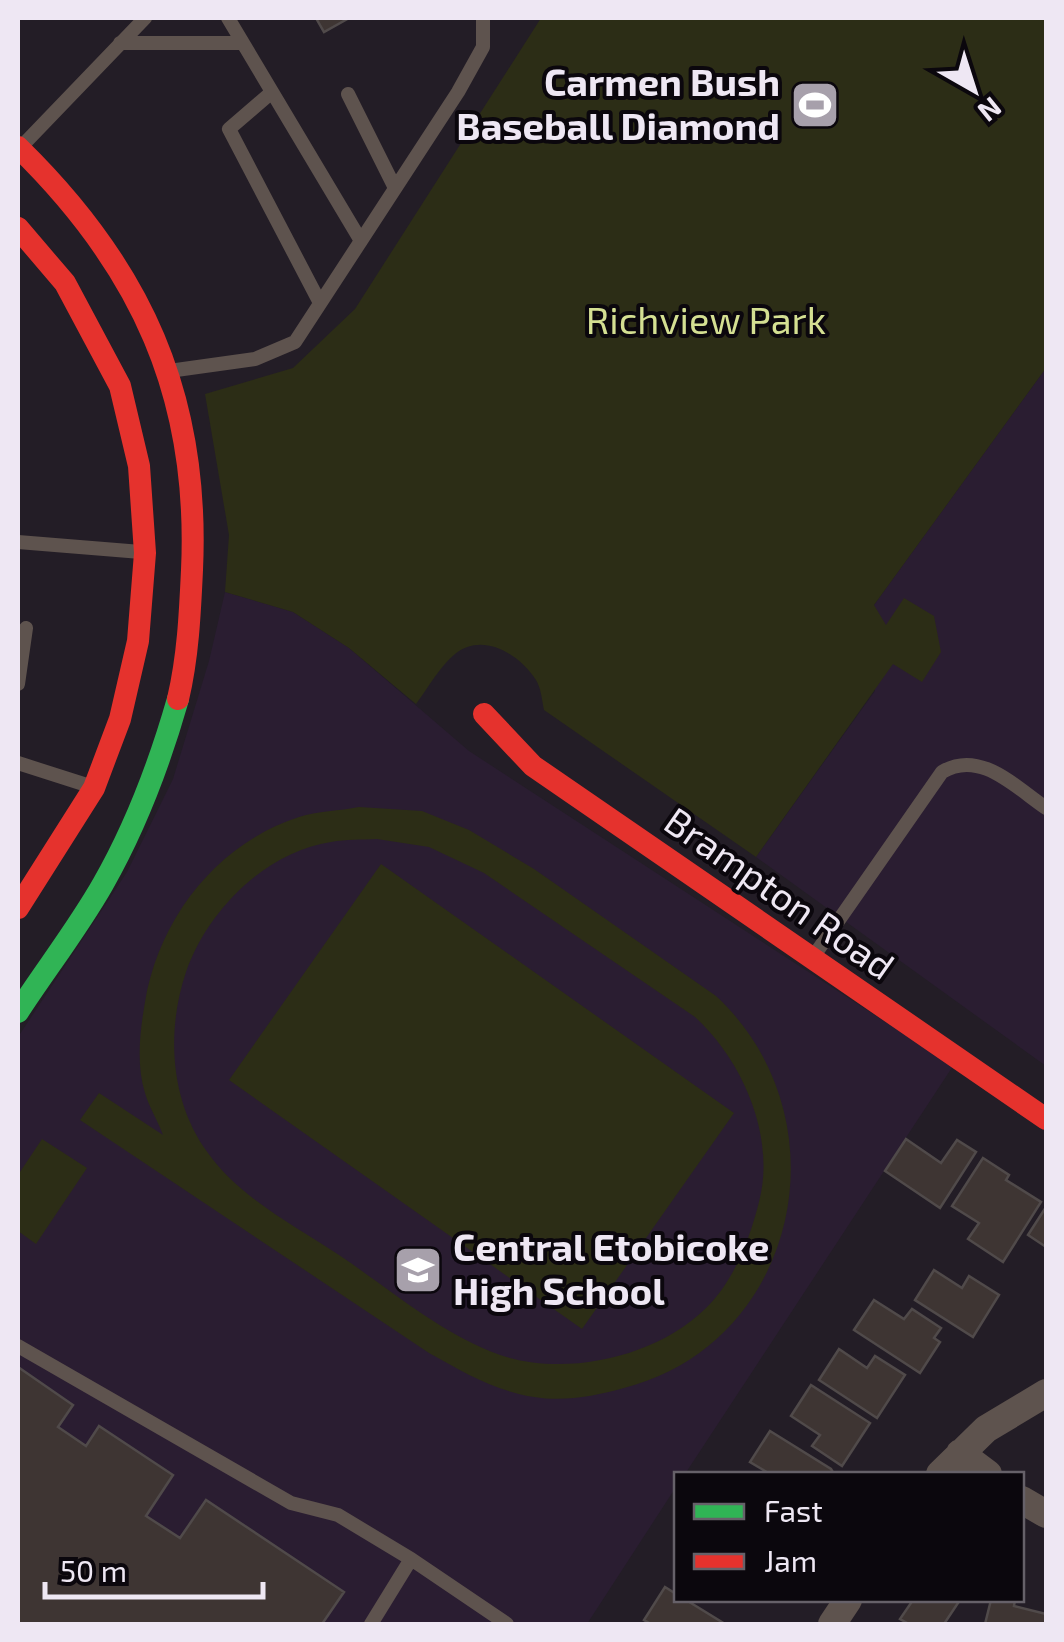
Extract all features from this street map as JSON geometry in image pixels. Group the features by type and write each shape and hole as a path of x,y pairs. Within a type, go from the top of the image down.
{"street":[{"path":"18,908 116,797 171,721 184,669 194,555 192,478 169,370 129,282 64,190 19,148"},
{"path":"18,228 65,284 120,386 139,466 145,552 138,640 120,719 112,868 18,1012"},
{"path":"120,386 169,370"},
{"path":"145,552 194,555"},
{"name":"Brampton Road","path":"484,714 532,766 1046,1117"},
{"path":"942,1472 1002,1418 1046,1393"},
{"path":"960,1453 985,1472"},
{"path":"1024,1501 1046,1514"},
{"path":"832,1624 847,1602"}],"lane":[{"path":"19,148 145,18"},
{"path":"228,18 361,241"},
{"path":"169,370 255,359 295,342 483,47 482,18"},
{"path":"120,43 243,43"},
{"path":"272,92 228,129 320,303"},
{"path":"348,94 395,188"},
{"path":"18,542 145,552"},
{"path":"18,684 26,628"},
{"path":"18,763 116,797"},
{"path":"811,960 942,772 961,764 982,766 1046,808"},
{"path":"18,1346 291,1503 338,1515 412,1558 507,1624"},
{"path":"371,1624 412,1558"}],"shaded area":[{"path":"1046,368 1046,1066 756,857 875,691 874,605"},
{"name":"Central Etobicoke High School","path":"225,592 293,612 349,648 469,751 953,1066 686,1472 674,1472 674,1490 587,1624 18,1624 18,1037 127,872 173,779 209,661"}],"green space":[{"name":"Richview Park","path":"541,18 1046,18 1046,368 874,605 886,625 904,598 934,616 941,652 922,682 893,664 756,857 544,710 536,680 521,662 500,649 477,645 455,654 416,704 349,648 293,612 225,592 229,535 205,394 293,368 355,309"},
{"path":"359,807 422,811 469,830 534,869 716,996 757,1046 781,1102 791,1161 785,1220 765,1276 731,1324 684,1363 624,1388 579,1397 534,1397 493,1385 429,1353 80,1120 99,1093 163,1135 142,1082 140,1036 152,971 178,914 217,866 269,829 313,813","holes":["377,839 429,847 484,873 695,1017 728,1055 741,1078 759,1127 763,1152 763,1177 755,1217 739,1260 715,1298 684,1326 659,1341 633,1352 575,1363 546,1364 492,1352 432,1320 252,1197 221,1169 195,1133 175,1066 176,1018 186,972 208,927 224,907 262,871 307,848 337,841"]},
{"path":"381,864 734,1113 582,1329 229,1080"},
{"path":"42,1139 87,1168 36,1244 18,1231 18,1175"}],"building":[{"path":"316,18 349,18 324,32"},
{"path":"906,1139 941,1163 957,1140 976,1152 940,1208 885,1171"},
{"path":"983,1158 1009,1175 1006,1180 1041,1202 1003,1262 968,1239 979,1223 952,1206"},
{"path":"1046,1207 1046,1247 1028,1235"},
{"path":"934,1270 962,1288 969,1276 999,1295 973,1337 915,1300"},
{"path":"874,1300 904,1319 912,1309 941,1328 934,1338 940,1342 920,1373 854,1330"},
{"path":"839,1349 867,1368 875,1356 905,1375 877,1418 819,1380"},
{"path":"18,1367 73,1405 58,1427 86,1446 99,1426 173,1475 146,1516 180,1538 206,1500 344,1592 322,1624 18,1624"},
{"path":"811,1385 870,1423 842,1466 812,1446 820,1435 791,1416"},
{"path":"770,1431 833,1472 767,1472 750,1462"},
{"path":"665,1587 674,1593 674,1602 689,1602 725,1624 651,1624 644,1620"},
{"path":"912,1602 959,1602 944,1624 909,1624 900,1619"},
{"path":"990,1602 1015,1602 1014,1606 1046,1614 1046,1624 985,1624"}],"traffic: fast":[{"path":"18,1012 115,862 146,793 178,699"}],"traffic: jam":[{"path":"18,147 98,239 154,338 173,391 192,507 189,619 178,699"},
{"path":"18,228 65,283 120,386 139,466 145,553 138,641 120,719 94,788 18,908"},
{"path":"484,714 533,766 1046,1119"}],"place":[{"name":"Carmen Bush Baseball Diamond","path":"815,105"},
{"name":"Central Etobicoke High School","path":"418,1270"}]}
